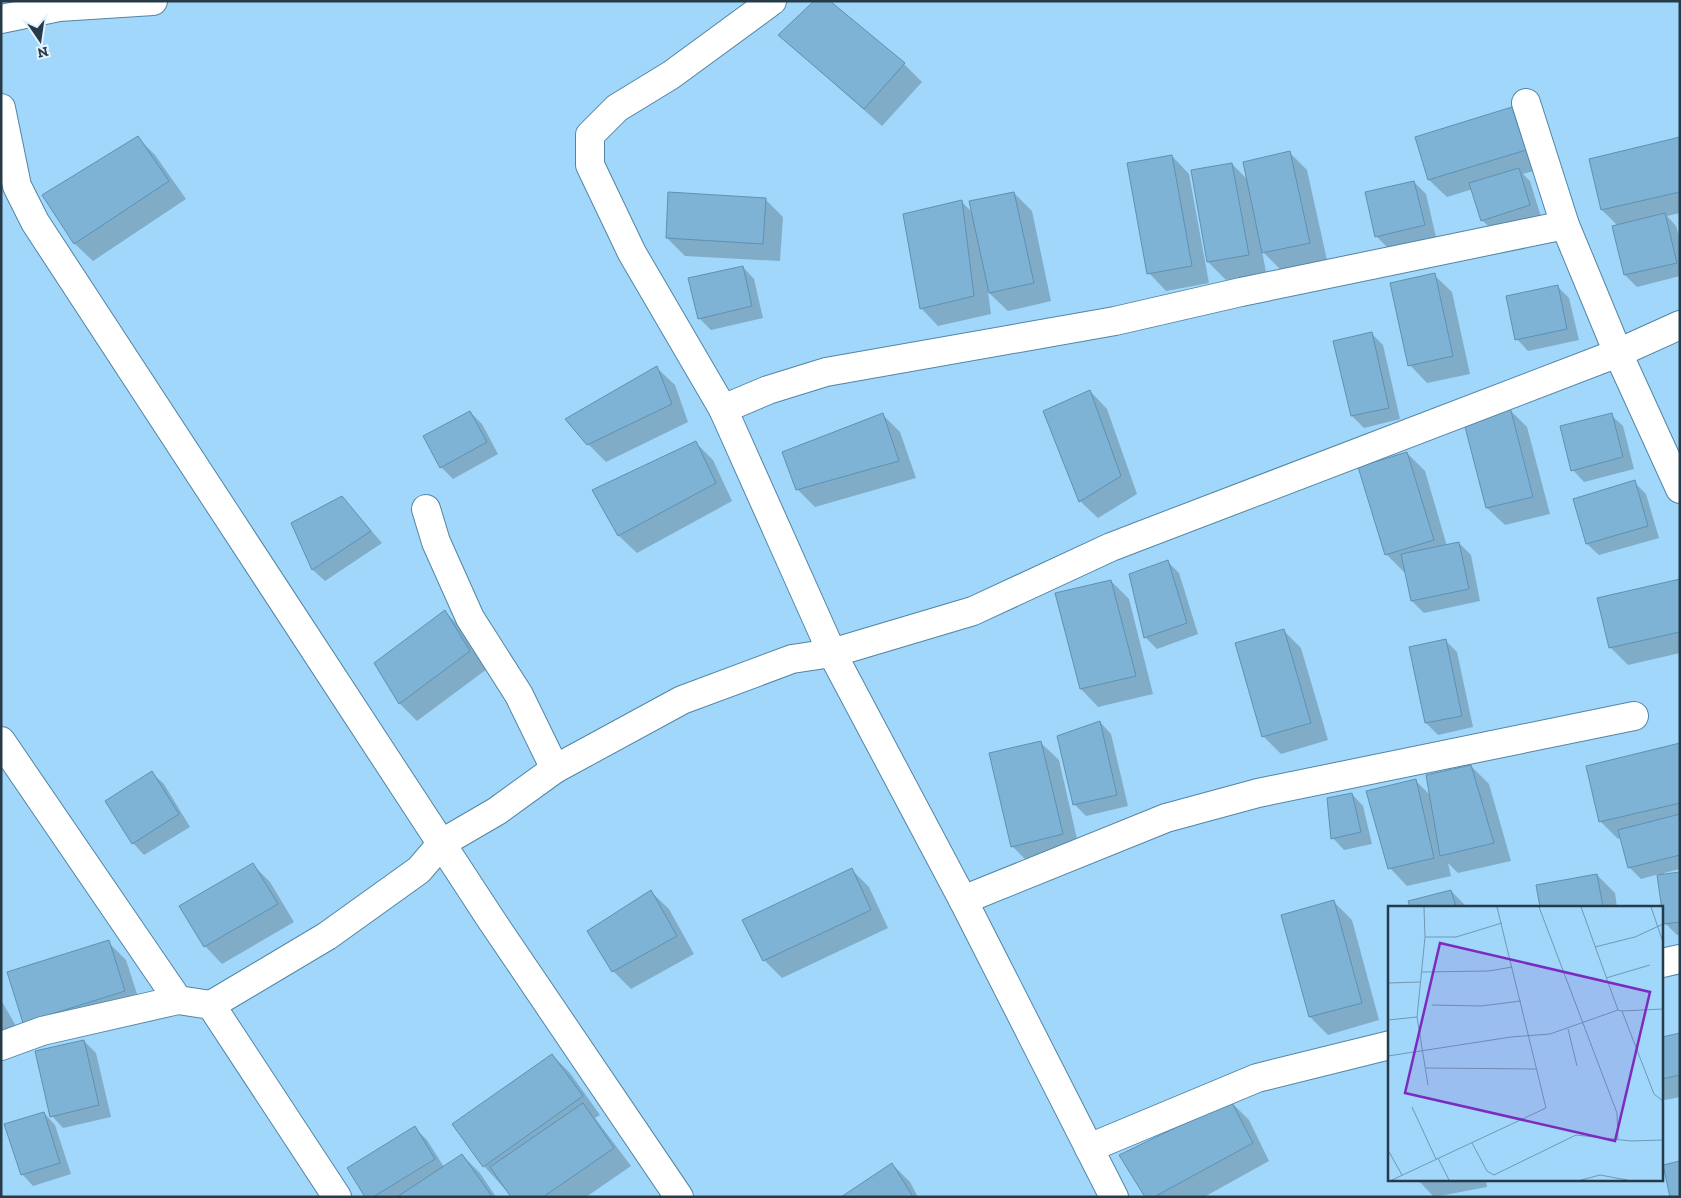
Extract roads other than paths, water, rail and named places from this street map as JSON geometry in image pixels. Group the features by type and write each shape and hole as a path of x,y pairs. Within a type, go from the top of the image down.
{"street":[{"path":"1,19 59,7 154,1"},
{"path":"772,1 670,75 617,108 590,135 590,165 628,245 723,409 832,653 963,900 1114,1197"},
{"path":"1526,102 1565,225 1618,353 1680,489"},
{"path":"1,108 17,186 35,222 442,842 492,922 678,1197"},
{"path":"723,409 768,390 826,372 1115,321 1241,292 1565,225"},
{"path":"1,1046 42,1031 178,1000 211,1005 327,936 418,870 442,842 497,811 555,769 682,700 792,659 832,653 973,611 1111,547 1618,353 1680,325"},
{"path":"426,509 436,542 470,618 519,695 555,769"},
{"path":"963,900 1175,816 1258,793 1634,716"},
{"path":"1,741 178,1000"},
{"path":"1664,963 1680,959"},
{"path":"211,1005 337,1197"},
{"path":"1089,1148 1257,1078 1388,1045"}]}
